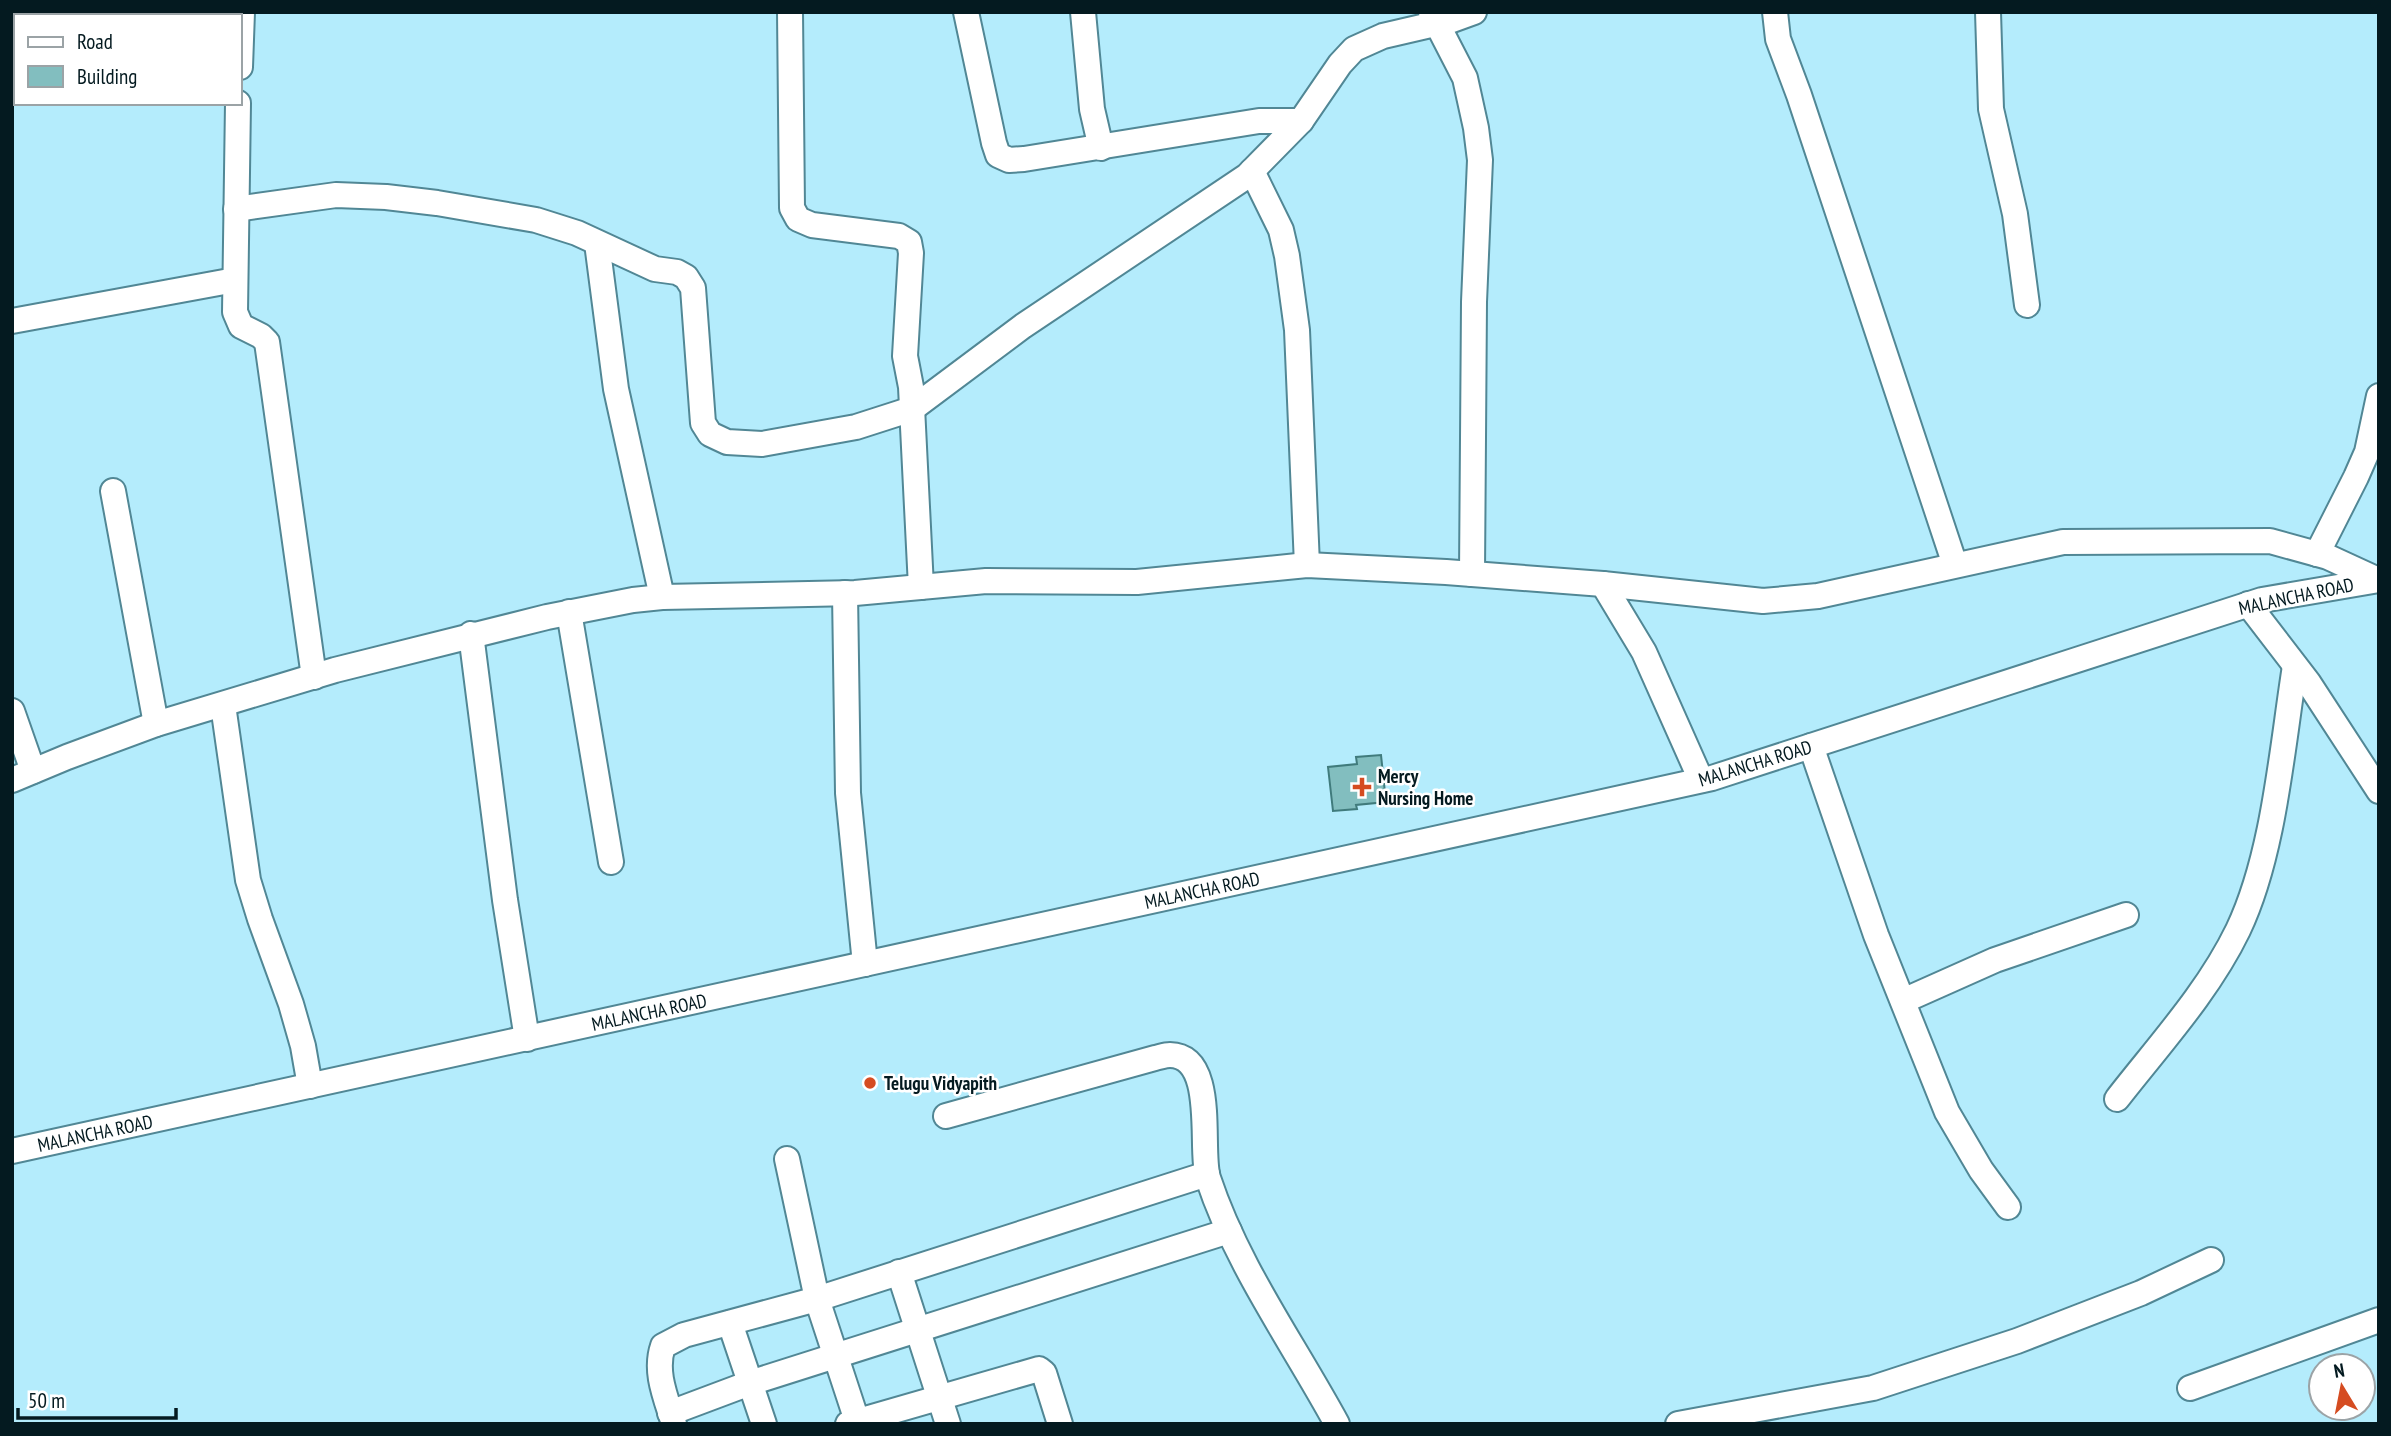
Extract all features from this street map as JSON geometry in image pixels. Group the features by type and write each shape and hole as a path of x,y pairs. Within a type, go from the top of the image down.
{"street":[{"path":"790,12 792,208 798,219 812,225 899,236 909,242 911,253 905,356 912,409 921,587"},
{"path":"966,12 998,155 1009,160 1101,148 1259,121 1301,121"},
{"path":"1083,12 1092,109 1101,148"},
{"path":"236,209 336,195 437,203 536,220 577,233 655,269 677,272 686,277 694,289 703,423 710,434 727,442 762,443 856,427 912,409 1023,326 1252,171 1301,121 1340,64 1354,49 1434,18 1474,12"},
{"path":"1774,12 1778,39 1955,565"},
{"path":"1988,12 1990,109 2015,214 2027,305"},
{"path":"1434,18 1465,78 1476,128 1479,160 1474,302 1472,574"},
{"path":"238,105 235,312 241,326 267,342 314,677"},
{"path":"1252,171 1281,230 1296,317 1307,565"},
{"path":"597,243 616,389 662,597"},
{"path":"12,321 235,280"},
{"path":"2317,554 2367,452 2379,396"},
{"path":"113,491 156,723"},
{"path":"12,711 23,776 156,723 471,634 633,600 704,594 845,593 986,581 1137,582 1307,565 1472,574 1776,600 1818,596 2063,542 2270,541 2329,557 2378,580"},
{"name":"MALANCHA ROAD","path":"12,1151 1701,780 2248,604 2378,580"},
{"path":"1603,584 1644,652 1701,780"},
{"path":"845,593 848,793 866,964"},
{"path":"2248,604 2295,666 2379,791"},
{"path":"569,612 611,862"},
{"path":"471,634 500,863 527,1039"},
{"path":"2117,1099 2213,976 2238,929 2252,893 2269,831 2295,666"},
{"path":"223,705 248,880 291,1004 303,1046 310,1086"},
{"path":"1811,746 1876,935 1948,1112 1981,1170 2008,1207"},
{"path":"1903,1000 1995,960 2126,915"},
{"path":"946,1116 1171,1055 1181,1058 1194,1069 1203,1089 1207,1174 1229,1231 1291,1348 1337,1424"},
{"path":"788,1159 817,1299 855,1423 1039,1368 1044,1373 1060,1424"},
{"path":"1207,1174 817,1299 684,1335 663,1346 658,1359 672,1418 750,1383 1229,1231"},
{"path":"1678,1424 1873,1388 1896,1381 2042,1331 2141,1293 2211,1260"},
{"path":"899,1272 948,1424"},
{"path":"2190,1388 2379,1320"},
{"path":"730,1322 764,1424"}],"building":[{"path":"1381,755 1386,802 1333,811 1328,767 1357,764 1356,757"}],"place":[{"name":"Mercy Nursing Home","path":"1362,787"},
{"name":"Telugu Vidyapith","path":"870,1083"}]}
